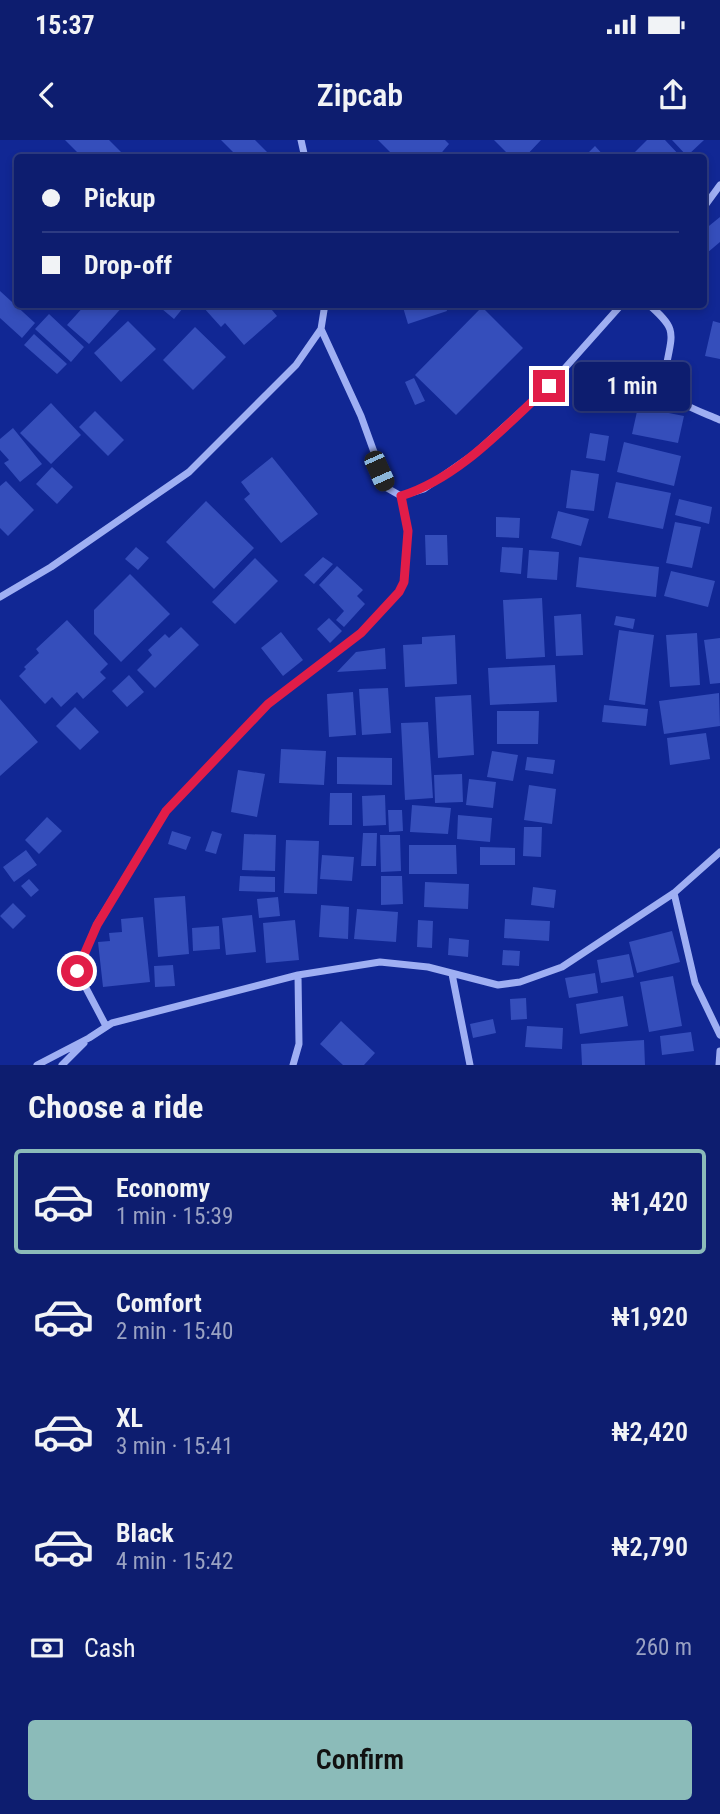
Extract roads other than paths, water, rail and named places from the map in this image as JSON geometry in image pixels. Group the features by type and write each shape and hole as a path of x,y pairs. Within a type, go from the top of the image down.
{"street":[{"path":"707,203 720,185"},
{"path":"0,597 51,567 189,472 296,365 321,329 324,308"},
{"path":"321,329 361,416 387,488 401,496 424,489 474,454 549,386 618,308"},
{"path":"652,308 666,320 672,333 664,376 666,385 684,404 720,421"},
{"path":"106,1026 77,971 97,925 166,811 268,704 361,633 399,592 404,582 408,531 401,496"},
{"path":"37,1065 106,1026 298,975 380,962 428,967 498,985 520,982 562,967 674,893 720,852"},
{"path":"674,893 695,983 720,1035"},
{"path":"452,974 470,1065"},
{"path":"293,1065 299,1044 298,975"},
{"path":"62,1065 89,1038"},
{"path":"719,1065 720,1051"}]}
